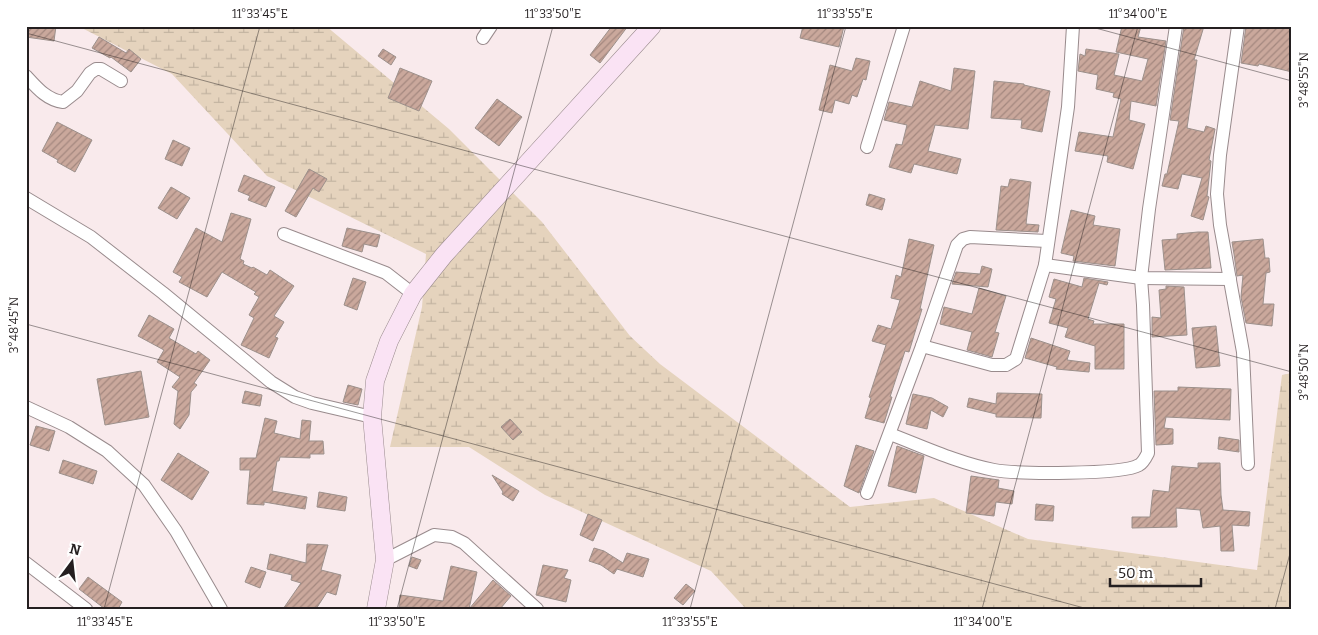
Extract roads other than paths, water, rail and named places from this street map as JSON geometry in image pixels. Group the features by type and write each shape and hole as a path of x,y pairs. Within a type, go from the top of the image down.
{"street":[{"path":"483,38 491,26"},
{"path":"376,609 385,560 372,417 375,381 389,341 413,294 444,256 652,26"},
{"path":"867,147 904,26"},
{"path":"922,346 992,365 1006,365 1016,359 1045,265 1068,107 1073,26"},
{"path":"890,434 968,463 995,470 1080,472 1129,469 1140,465 1148,453 1141,278 1148,209 1176,26"},
{"path":"1238,26 1220,155 1217,194 1220,225 1243,352 1248,464"},
{"path":"26,76 48,97 55,101 63,102 77,92 90,73 96,69 101,69 121,81"},
{"path":"26,198 91,237 271,382 295,397 312,403 372,417"},
{"path":"284,234 386,273 413,294"},
{"path":"867,493 922,346 957,244 963,239 970,237 1047,241"},
{"path":"1045,265 1141,278 1230,279"},
{"path":"28,412 70,427 107,451 144,484 176,530 220,609"},
{"path":"385,560 434,535 452,537 464,543 537,609"},
{"path":"26,563 86,609"}]}
